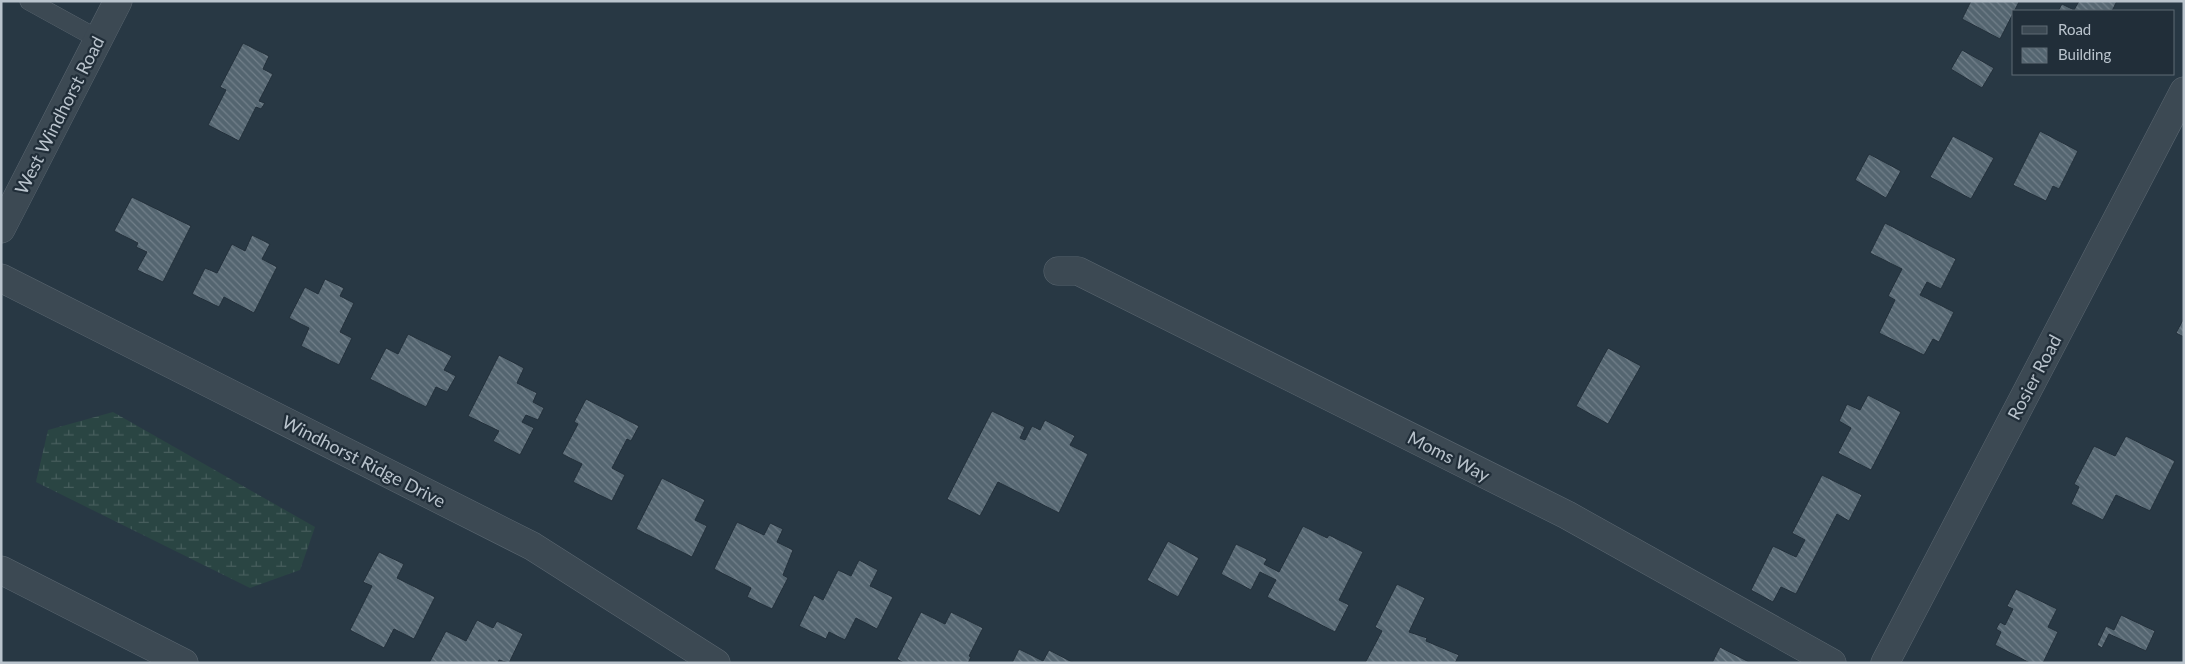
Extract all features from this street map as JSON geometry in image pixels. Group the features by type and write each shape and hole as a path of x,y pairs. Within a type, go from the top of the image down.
{"street":[{"name":"West Windhorst Road","path":"1,229 118,1"},
{"name":"Rosier Road","path":"1885,663 2184,90"},
{"name":"Moms Way","path":"1058,271 1078,271 1567,515 1832,663"},
{"name":"Windhorst Ridge Drive","path":"1,278 532,546 716,663"},
{"path":"1,570 184,663"}],"lane":[{"path":"29,1 98,39"}],"green space":[{"path":"113,412 315,527 300,570 250,588 36,482 48,430"}],"building":[{"path":"1971,1 2019,2 2015,10 2012,10 2012,16 2000,39 1962,19"},
{"path":"2079,1 2117,1 2112,10 2074,10"},
{"path":"2062,4 2074,10 2059,10"},
{"path":"243,43 269,56 263,69 273,74 259,101 265,103 261,109 256,107 239,141 208,125 226,90 220,87"},
{"path":"1962,50 1994,68 1982,88 1951,69"},
{"path":"2040,131 2078,151 2059,189 2053,186 2046,201 2013,185"},
{"path":"1953,136 1994,158 1971,199 1930,177"},
{"path":"1869,154 1901,171 1886,198 1855,180"},
{"path":"132,197 191,226 163,282 137,270 147,252 136,247 138,243 114,231"},
{"path":"1885,223 1956,259 1941,289 1927,282 1920,295 1954,312 1939,342 1933,339 1924,355 1879,333 1895,300 1888,296 1902,269 1870,253"},
{"path":"252,235 270,244 262,259 277,267 254,313 224,297 219,307 192,294 205,268 217,273 232,244 245,251"},
{"path":"325,279 344,288 340,296 354,303 340,332 352,338 339,365 301,346 309,328 289,318 305,287 318,294"},
{"path":"2184,318 2184,337 2176,333"},
{"path":"408,334 452,356 444,370 456,376 447,392 436,387 426,407 370,379 386,348 398,354"},
{"path":"1608,348 1641,366 1608,424 1576,406"},
{"path":"499,355 524,368 517,383 537,393 533,402 544,408 538,420 526,415 522,422 534,428 520,455 493,441 499,431 468,416"},
{"path":"1868,395 1901,412 1871,470 1838,453 1851,428 1839,421 1847,404 1860,410"},
{"path":"586,399 639,426 631,441 627,439 612,468 625,475 612,501 573,482 582,464 562,454 578,424 574,422"},
{"path":"992,411 1025,427 1020,438 1025,440 1032,426 1040,430 1045,420 1075,436 1070,445 1088,454 1059,513 998,482 980,516 947,499"},
{"path":"2126,436 2175,461 2150,511 2116,495 2103,520 2071,504 2079,487 2074,484 2094,446 2115,456"},
{"path":"1822,475 1862,495 1849,521 1837,514 1796,594 1781,587 1773,602 1751,590 1773,546 1796,557 1805,540 1792,533"},
{"path":"662,478 705,500 695,520 707,526 692,557 636,529"},
{"path":"737,522 764,535 770,523 783,529 777,542 793,550 783,575 788,578 772,609 747,597 751,588 714,569"},
{"path":"1303,526 1327,538 1329,535 1363,552 1339,600 1349,605 1335,632 1267,597 1276,580 1260,572 1251,590 1221,574 1236,544 1267,559 1264,564 1279,572"},
{"path":"1168,541 1199,558 1178,597 1147,580"},
{"path":"379,552 404,564 397,578 435,597 414,639 394,629 384,648 350,630 372,586 363,582"},
{"path":"859,560 878,570 870,586 893,597 877,629 856,618 845,640 829,632 826,639 799,626 814,595 823,600 838,570 851,576"},
{"path":"1397,584 1425,598 1409,632 1427,638 1426,641 1459,655 1455,663 1365,663 1382,631 1375,627"},
{"path":"2016,589 2057,609 2048,627 2058,632 2043,663 2030,663 1995,645 2001,632 1996,629 2000,622 2005,625 2013,609 2007,606"},
{"path":"921,612 945,624 951,612 983,628 969,656 971,657 968,663 904,663 897,659"},
{"path":"2121,615 2155,631 2146,651 2109,634 2102,648 2097,645 2106,626 2114,630"},
{"path":"477,620 493,628 497,621 523,634 509,663 499,660 498,663 429,663 446,631 466,641"},
{"path":"1720,647 1751,663 1712,663"},
{"path":"1019,649 1043,661 1049,650 1074,663 1012,663"}]}
